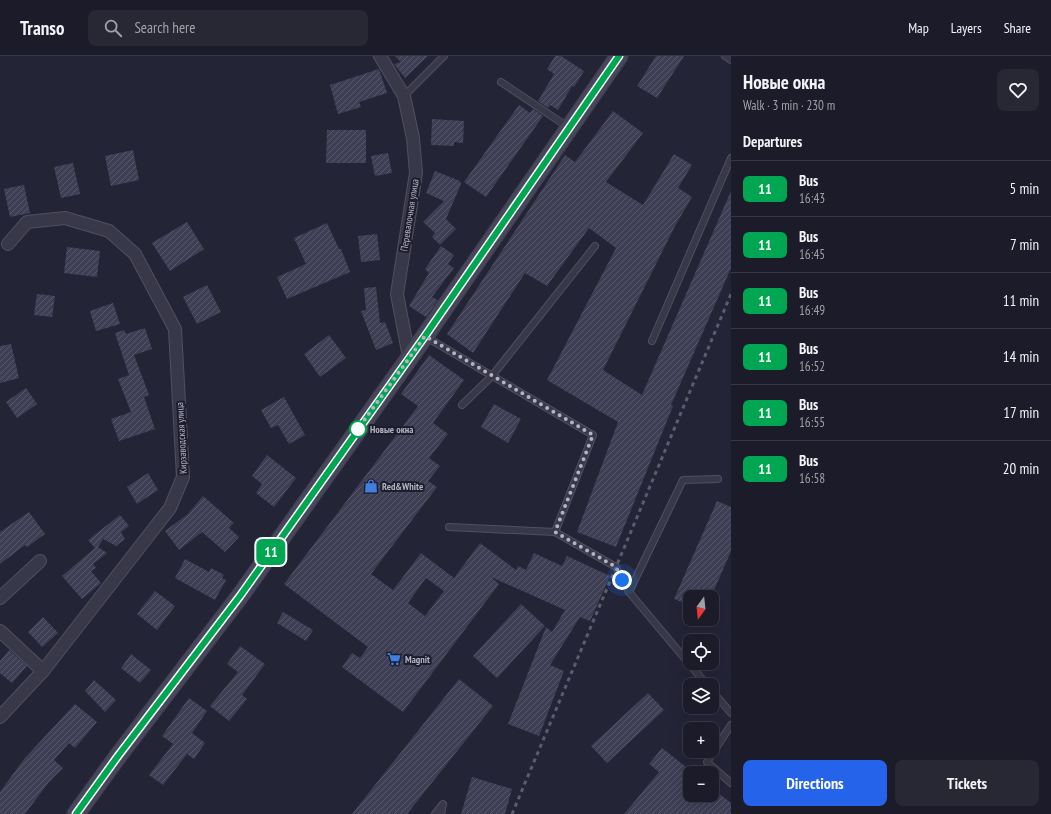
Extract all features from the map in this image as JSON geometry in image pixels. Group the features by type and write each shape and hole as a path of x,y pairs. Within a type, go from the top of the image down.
{"street":[{"name":"Перевалочная улица","path":"380,56 404,96 413,138 416,173 397,294 408,357"},
{"path":"76,814 118,756 240,596 408,357 425,336 619,56"},
{"name":"Кирзаводская улица","path":"0,717 43,671 170,508 183,477 175,329 135,254 109,231 65,218 27,222 8,244"},
{"path":"0,598 40,561"},
{"path":"0,631 43,671"}],"lane":[{"path":"404,96 444,56"},
{"path":"724,56 731,60"},
{"path":"501,82 569,128"},
{"path":"652,341 731,158"},
{"path":"462,405 492,376 595,246"},
{"path":"425,336 593,435 555,532"},
{"path":"629,592 683,480 718,480"},
{"path":"449,527 555,532 616,567 629,592 701,678"},
{"path":"719,699 731,713"},
{"path":"731,725 708,762 731,783"},
{"path":"435,814 443,804 441,814"}],"building":[{"path":"395,56 428,56 405,78 394,64 401,62"},
{"path":"555,56 561,56 584,71 574,87 572,86 558,110 550,105 548,108 538,101 554,74 547,69"},
{"path":"656,56 684,56 657,98 637,86"},
{"path":"379,69 387,93 359,102 361,107 338,114 330,85"},
{"path":"519,105 530,113 533,109 543,116 486,197 464,182"},
{"path":"613,111 643,133 606,182 643,205 674,154 692,165 678,188 692,197 675,226 603,370 642,395 731,191 731,268 671,405 673,406 616,547 577,532 618,422 547,380 616,248 589,228 547,286 525,273 473,353 447,334 565,155 575,162"},
{"path":"432,119 464,121 463,143 454,142 454,146 431,145"},
{"path":"327,130 366,130 366,163 326,163"},
{"path":"133,150 139,180 111,186 105,156"},
{"path":"388,153 392,173 375,176 371,156"},
{"path":"73,163 80,194 61,198 54,167"},
{"path":"435,171 460,181 461,184 446,219 456,229 440,245 432,237 435,233 423,222 444,201 426,193"},
{"path":"24,185 30,213 10,217 4,189"},
{"path":"187,222 204,249 170,271 152,243"},
{"path":"327,223 339,249 341,249 350,272 287,299 277,277 306,264 294,238"},
{"path":"377,234 380,260 361,262 358,236"},
{"path":"441,246 454,255 448,264 454,268 432,297 438,300 426,317 409,306 429,273 425,269"},
{"path":"67,247 100,251 97,277 64,273"},
{"path":"207,285 221,312 197,324 183,297"},
{"path":"376,287 380,323 385,322 393,343 376,350 361,311 366,310 364,288"},
{"path":"37,294 55,296 52,317 34,315"},
{"path":"113,303 120,324 96,331 90,311"},
{"path":"145,328 152,349 134,355 149,395 144,397 155,429 119,441 111,419 131,412 118,379 129,375 115,333 124,330 126,334"},
{"path":"329,335 346,358 320,377 304,354"},
{"path":"11,344 19,378 0,383 0,346"},
{"path":"429,355 464,380 433,423 448,434 429,458 440,466 428,481 437,487 371,574 393,590 421,553 454,578 480,543 516,570 518,566 526,570 534,553 562,566 567,556 610,576 590,621 580,617 550,665 564,671 539,736 508,724 546,627 552,632 565,610 491,577 499,584 403,712 342,667 352,653 360,658 368,647 284,584 418,406 401,394","holes":["426,578 444,591 425,616 408,603"]},
{"path":"26,388 37,404 17,418 6,402"},
{"path":"284,397 305,435 289,444 278,425 271,428 261,410"},
{"path":"494,404 521,419 508,443 481,427"},
{"path":"267,455 296,478 274,507 256,493 262,484 252,476"},
{"path":"148,473 158,490 137,504 127,487"},
{"path":"203,496 234,523 229,528 239,537 225,552 202,532 179,550 165,531 188,514"},
{"path":"717,501 731,507 731,551 714,590 683,590 683,602 674,599"},
{"path":"29,512 45,534 27,547 25,545 0,564 0,532"},
{"path":"120,515 129,526 121,532 125,539 116,546 103,539 98,547 107,553 93,564 96,568 91,571 101,583 82,599 62,576 95,548 88,540"},
{"path":"185,559 209,572 211,568 224,575 222,578 226,580 215,600 175,578"},
{"path":"155,591 175,606 157,630 137,614"},
{"path":"521,604 545,626 497,678 473,656"},
{"path":"283,612 313,630 306,641 277,623"},
{"path":"43,617 58,633 42,647 28,632"},
{"path":"240,646 265,664 242,695 247,699 229,721 210,706 238,672 227,664"},
{"path":"9,650 27,666 12,683 0,673 0,661"},
{"path":"131,654 151,670 140,683 121,668"},
{"path":"459,679 493,706 407,814 352,814"},
{"path":"94,680 116,700 105,712 85,691"},
{"path":"648,693 664,710 607,763 591,746"},
{"path":"189,698 207,711 192,733 205,743 194,759 187,754 163,785 149,775 173,744 162,736"},
{"path":"75,704 97,722 75,748 69,743 54,760 63,768 49,782 25,814 0,814 0,792 24,759"},
{"path":"662,748 685,766 683,766 683,802 719,802 719,794 731,803 731,814 624,814 659,772 649,764"},
{"path":"472,777 512,789 505,814 461,814"}],"railway":[{"path":"512,814 731,294"}],"bus line":[{"name":"11","path":"76,814 118,756 240,596 408,357 425,336 619,56"}],"place":[{"name":"Новые окна","path":"358,429"},
{"name":"Red&White","path":"371,486"},
{"name":"Magnit","path":"394,659"}],"route":[{"path":"358,429 355,433 408,357 425,336 593,435 555,532 616,567 622,580"}]}
